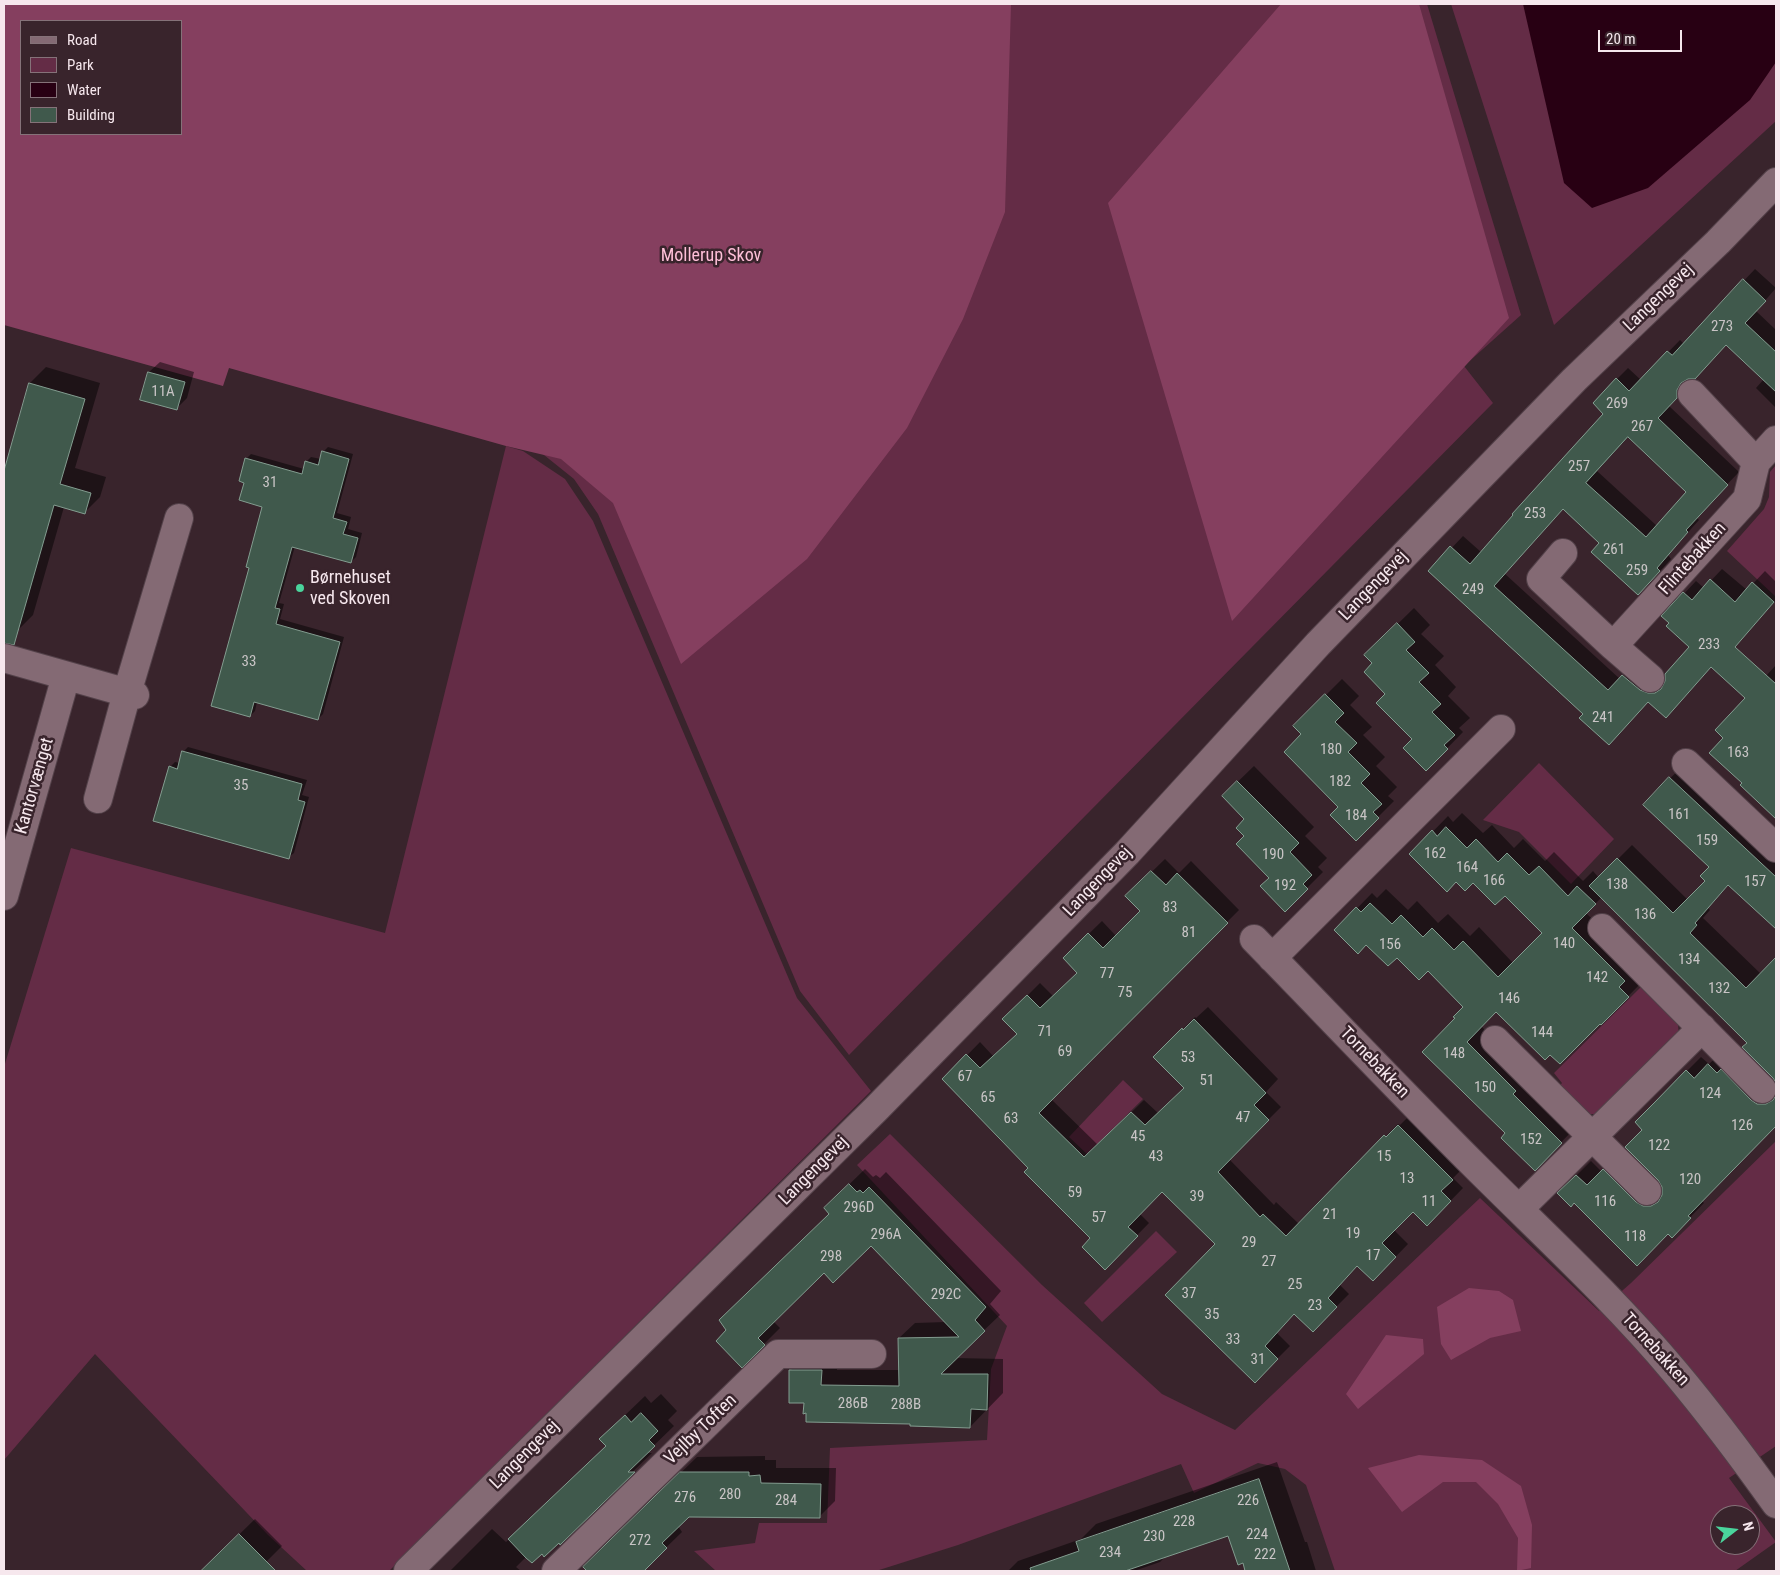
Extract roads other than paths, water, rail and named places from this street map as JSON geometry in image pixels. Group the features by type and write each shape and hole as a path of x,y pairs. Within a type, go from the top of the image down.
{"street":[{"name":"Langengevej","path":"408,1571 883,1102 1127,853 1318,644 1574,380 1718,242 1776,182"},
{"path":"1692,394 1756,462"},
{"name":"Flintebakken","path":"1613,646 1747,499 1756,462 1776,440"},
{"path":"98,799 131,694 179,518"},
{"path":"1564,552 1541,579 1650,678"},
{"path":"4,658 131,694"},
{"name":"Kantorvænget","path":"4,896 66,676"},
{"name":"Tornebakken","path":"1501,729 1263,949 1473,1164 1520,1208 1613,1303 1674,1371 1731,1440 1776,1504"},
{"path":"1686,763 1776,848"},
{"path":"1602,928 1762,1088"},
{"path":"1520,1208 1702,1028"},
{"path":"1495,1040 1647,1191"},
{"name":"Vejlby Toften","path":"556,1571 778,1354 872,1354"}],"water":[{"path":"1523,4 1776,4 1776,62 1750,100 1648,188 1592,208 1564,183"}],"place":[{"name":"Børnehuset ved Skoven","path":"300,588"}],"park label":[{"name":"Mollerup Skov","path":"711,256"}]}
